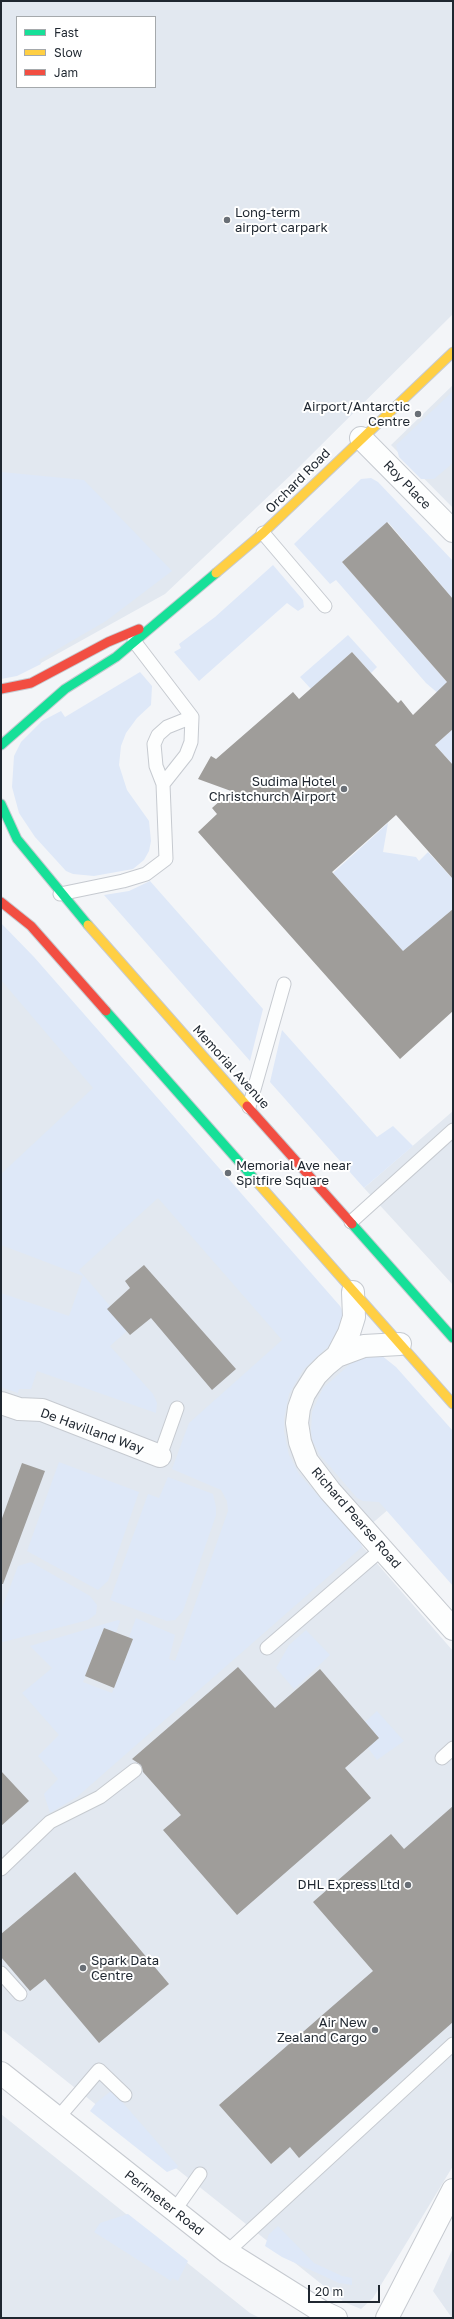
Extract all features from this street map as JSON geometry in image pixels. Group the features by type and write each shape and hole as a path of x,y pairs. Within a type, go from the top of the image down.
{"main road":[{"name":"Orchard Road","path":"1,745 65,689 116,657 155,622 264,534 360,438 453,352"},
{"name":"Orchard Road","path":"1,689 36,681 108,642 155,622"},
{"name":"Memorial Avenue","path":"1,804 7,821 17,839 60,894 453,1338"},
{"path":"1,902 31,926 453,1404"}],"street":[{"name":"Roy Place","path":"360,438 453,531"},
{"name":"Richard Pearse Road","path":"353,1292 354,1317 349,1333 337,1356 316,1375 304,1394 299,1408 297,1423 300,1442 307,1461 453,1629"},
{"name":"Richard Pearse Road","path":"337,1356 364,1346 400,1344"},
{"name":"De Havilland Way","path":"1,1403 19,1409 42,1410 160,1456"},
{"name":"Perimeter Road","path":"1,2073 57,2119 227,2252 321,2311 336,2318"},
{"path":"387,2318 453,2190"}],"lane":[{"path":"264,534 325,606"},
{"path":"134,641 192,717 191,742 186,755 163,784"},
{"path":"60,894 123,881 146,874 166,859 163,784 156,766 154,744 158,735 167,727 192,717"},
{"path":"249,1107 284,984"},
{"path":"351,1222 453,1130"},
{"path":"160,1456 176,1408"},
{"path":"267,1648 382,1549"},
{"path":"442,1758 453,1748"},
{"path":"1,1869 50,1822 100,1797 135,1770"},
{"path":"1,1973 20,1994"},
{"path":"227,2252 453,2044"},
{"path":"57,2119 99,2070 125,2095"},
{"path":"174,2211 200,2174"}],"shaded area":[{"name":"Long-term airport carpark","path":"1,1 453,1 453,314 294,472 165,594 41,663 8,667 1,664"},
{"path":"453,385 453,508 391,445"},
{"path":"453,391 453,463 434,479 421,479 399,457 396,445"},
{"path":"1,472 84,480 172,571 106,621 39,660 41,664 17,676 1,679"},
{"path":"371,478 378,482 453,561 453,599 388,522 342,562 453,689 453,706 426,683 336,580 330,584 294,544 361,479"},
{"path":"273,565 303,600 304,607 298,611 287,603 199,681 174,652 181,648 179,644 215,617"},
{"path":"348,635 377,667 371,673 352,652 311,689 300,677"},
{"path":"140,672 152,686 151,705 137,718 126,733 121,746 119,765 127,790 149,821 151,841 149,851 144,860 133,869 94,876 73,874 66,871 35,837 19,813 12,787 14,756 21,742 42,721 61,711 65,717"},
{"path":"453,729 453,765 435,745"},
{"path":"388,823 383,852 416,857 419,861 428,852 451,877 453,875 453,909 427,931 453,1007 333,873"},
{"path":"150,881 263,1009 250,1061 104,895 129,891"},
{"path":"1,923 34,957 340,1306 344,1314 342,1327 334,1341 303,1370 289,1394 284,1418 284,1432 289,1455 299,1474 361,1544 362,1547 77,1797 50,1813 44,1794 58,1779 38,1756 59,1735 22,1693 52,1668 30,1646 118,1620 120,1621 116,1633 104,1628 83,1682 112,1693 133,1639 129,1637 136,1618 175,1635 169,1659 175,1661 228,1511 227,1501 221,1490 172,1469 189,1423 282,1340 158,1198 79,1270 110,1306 108,1309 127,1331 110,1346 153,1394 157,1403 156,1413 37,1371 31,1389 19,1389 18,1393 1,1387 1,1293 69,1316 83,1276 1,1245 1,1174 93,1088 1,980"},
{"path":"1,939 453,1436 453,1454 355,1538 453,1651 453,2166 373,2298 361,2309 344,2302 1,2029"},
{"path":"282,1030 377,1137 393,1126 413,1146 364,1188 270,1082"},
{"path":"453,1111 453,1285 364,1188"},
{"path":"381,1355 396,1367 453,1431 453,1586 379,1502 363,1501 357,1498 320,1455 313,1442 311,1432 312,1412 323,1388 358,1357"},
{"path":"59,1462 139,1492 108,1581 98,1590 27,1551"},
{"path":"168,1477 213,1494 216,1515 183,1611 175,1620 167,1621 110,1600 148,1494 159,1498"},
{"path":"31,1562 90,1596 97,1605 96,1614 88,1620 3,1642 1,1641 1,1611 18,1566"},
{"path":"306,1630 330,1655 294,1689 276,1668 289,1645"},
{"path":"377,1711 404,1741 377,1760 368,1748 379,1738 365,1722"},
{"path":"111,2091 178,2166 177,2168 167,2172 90,2111 96,2103"},
{"path":"1,2114 250,2313 260,2318 1,2318"},
{"path":"128,2214 188,2261 178,2281 172,2278 171,2281 94,2232 100,2223"},
{"path":"278,2226 314,2263 342,2276 352,2278 352,2285 339,2283 282,2257 265,2246 269,2234"},
{"path":"453,2248 453,2318 452,2318 433,2291"}],"building":[{"path":"387,522 453,599 453,729 435,745 453,765 453,879 396,815 332,872 403,951 453,909 453,1011 400,1059 198,832 217,814 212,808 231,791 198,779 211,756 216,759 293,692 299,699 352,652 398,703 401,700 413,715 447,682 342,562"},
{"path":"144,1265 236,1369 212,1390 151,1318 130,1335 107,1309 130,1288 125,1281"},
{"path":"22,1463 45,1471 3,1584 1,1584 1,1521"},
{"path":"104,1628 133,1639 114,1688 85,1676"},
{"path":"238,1667 275,1708 320,1669 379,1738 345,1768 371,1798 237,1915 163,1830 181,1815 143,1772 141,1765 132,1759"},
{"path":"1,1771 29,1801 1,1826"},
{"name":"Air New Zealand Cargo","path":"453,1806 453,2022 299,2158 290,2147 271,2164 219,2105 373,1971 313,1902 391,1834 404,1849"},
{"name":"Spark Data Centre","path":"75,1872 169,1984 99,2043 45,1979 30,1991 1,1957 1,1934"}],"traffic: fast":[{"path":"1,745 65,689 116,657 216,573"},
{"path":"1,804 17,839 88,925"},
{"path":"106,1011 257,1182"},
{"path":"352,1224 453,1338"}],"traffic: slow":[{"path":"216,573 263,533 453,352"},
{"path":"88,925 247,1106"},
{"path":"257,1182 453,1404"}],"traffic: jam":[{"path":"1,689 31,683 108,642 139,629"},
{"path":"1,902 31,926 106,1011"},
{"path":"247,1106 352,1224"}],"place":[{"name":"Long-term airport carpark","path":"227,220"},
{"name":"Airport/Antarctic Centre","path":"418,414"},
{"name":"Sudima Hotel Christchurch Airport","path":"344,789"},
{"name":"Memorial Ave near Spitfire Square","path":"228,1173"},
{"name":"DHL Express Ltd","path":"408,1885"},
{"name":"Spark Data Centre","path":"83,1968"},
{"name":"Air New Zealand Cargo","path":"375,2030"}]}
